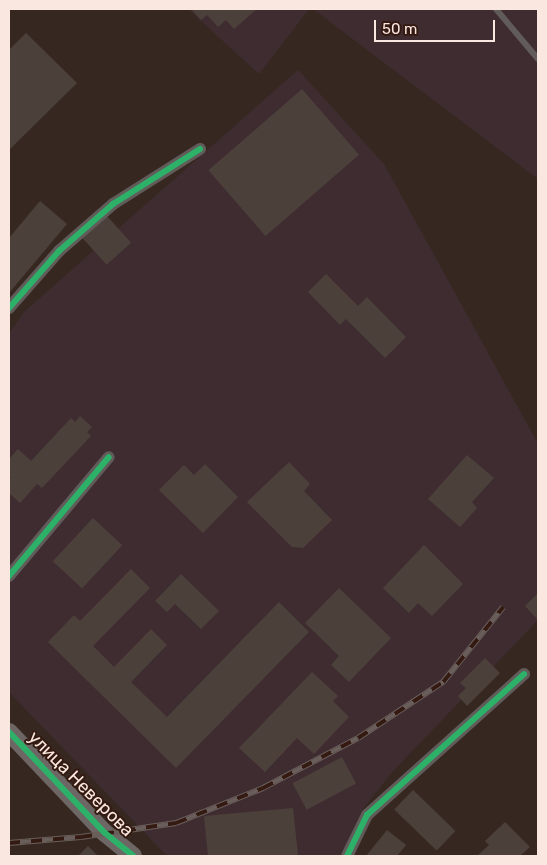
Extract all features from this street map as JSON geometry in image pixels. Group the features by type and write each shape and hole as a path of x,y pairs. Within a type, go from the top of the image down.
{"street":[{"path":"9,308 59,251 113,204 200,149"},
{"path":"9,576 109,457"},
{"path":"347,856 367,815 524,674"},
{"name":"улица Неверова","path":"9,732 105,832 133,856"}],"lane":[{"path":"496,9 538,59"}],"shaded area":[{"path":"188,9 309,9 259,74"},
{"path":"313,9 538,9 538,179"},
{"path":"298,70 384,164 538,444 538,620 393,771 362,810 341,856 167,856 9,692 9,334 24,312"}],"building":[{"path":"191,9 257,9 234,29 226,20 218,27 207,15 201,20"},
{"path":"26,33 77,83 9,150 9,50"},
{"path":"302,89 359,155 265,236 208,170"},
{"path":"40,201 67,224 9,293 9,238"},
{"path":"107,216 131,243 107,265 82,238"},
{"path":"326,274 358,306 367,297 406,337 385,358 346,319 340,325 308,292"},
{"path":"80,416 92,427 87,432 91,436 42,488 37,484 20,503 9,493 9,480 11,477 9,475 9,459 18,449 31,461 71,418 75,422"},
{"path":"467,455 494,478 472,502 477,508 460,527 428,499"},
{"path":"289,462 310,484 304,491 332,520 303,548 292,547 247,502"},
{"path":"205,464 238,497 203,533 159,490 184,465 194,475"},
{"path":"93,518 122,545 82,588 53,561"},
{"path":"424,545 463,584 432,616 418,603 409,613 383,588"},
{"path":"131,569 150,588 93,646 114,667 151,629 167,645 131,682 167,717 279,602 309,632 176,768 48,642 74,615 80,621"},
{"path":"181,574 219,611 201,629 175,604 167,612 155,601"},
{"path":"339,588 391,638 349,682 331,665 339,656 305,623"},
{"path":"538,593 538,620 525,606"},
{"path":"485,658 500,673 467,706 458,696 466,688 460,683"},
{"path":"312,672 338,696 333,701 349,717 314,754 297,738 265,772 239,748"},
{"path":"342,757 356,783 307,810 293,783"},
{"path":"413,790 455,831 437,850 394,809"},
{"path":"293,808 298,855 208,856 204,816"},
{"path":"505,822 530,847 520,856 477,856 489,845 485,841"},
{"path":"387,830 406,845 397,856 366,856"},
{"path":"88,846 98,856 78,856"}],"railway":[{"path":"9,843 81,837 176,823 263,788 358,738 443,682 503,607"}],"cycle path":[{"path":"9,308 59,251 113,204 200,149"},
{"path":"9,576 109,457"},
{"path":"347,856 367,815 524,674"},
{"path":"9,732 105,833 133,856"}]}
